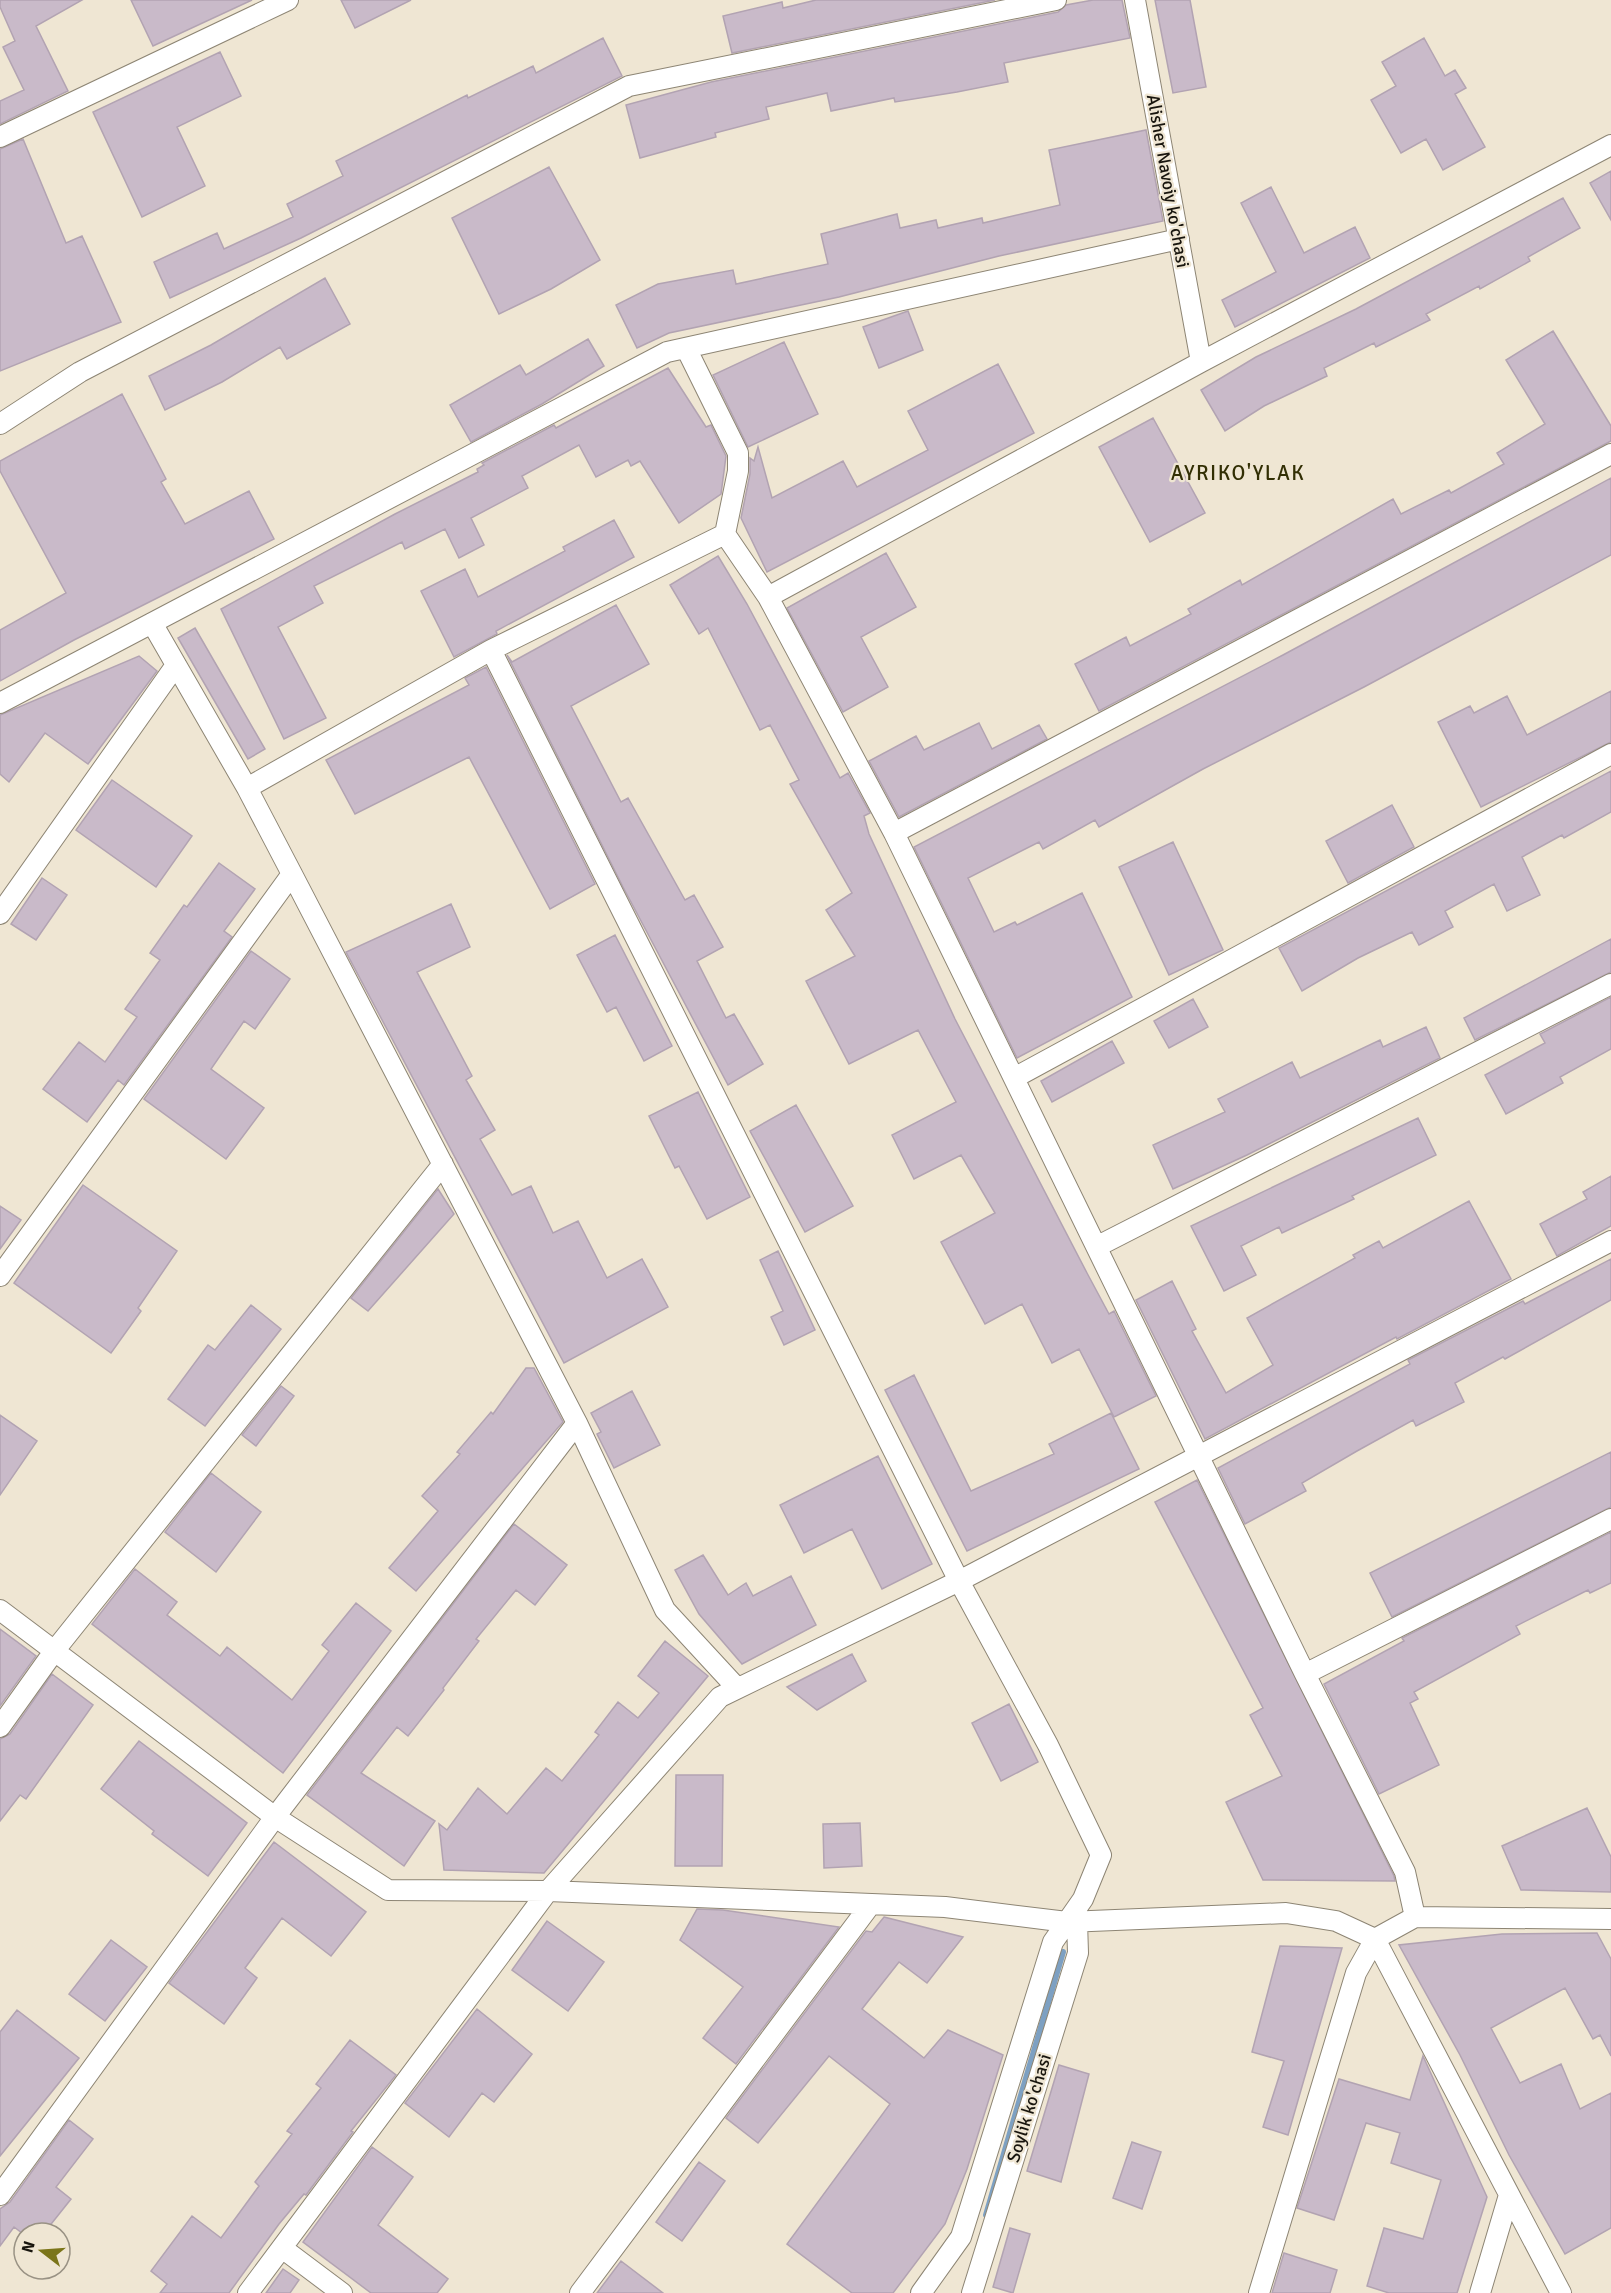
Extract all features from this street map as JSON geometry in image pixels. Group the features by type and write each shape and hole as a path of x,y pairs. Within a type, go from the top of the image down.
{"street":[{"path":"0,137 288,0"},
{"path":"0,424 80,372 629,86 1056,0"},
{"name":"Alisher Navoiy ko'chasi","path":"1135,0 1202,362"},
{"path":"768,597 1202,362 1611,146"},
{"path":"0,703 667,352 1179,239"},
{"path":"686,348 738,453 738,471 725,534 768,597 894,833 1098,1246 1305,1674 1405,1872 1415,1917"},
{"path":"894,833 1611,454"},
{"path":"247,788 491,650 725,534"},
{"path":"152,623 247,788 443,1164 577,1423 665,1610 738,1688"},
{"path":"491,650 959,1581 1048,1744 1101,1855 1072,1921 1053,1942 961,2237 921,2293"},
{"path":"0,914 176,665"},
{"path":"1014,1078 1611,754"},
{"path":"0,1276 292,874"},
{"path":"1098,1246 1611,984"},
{"path":"0,1727 55,1650 443,1164"},
{"path":"248,2293 548,1890 720,1697 959,1581 1611,1241"},
{"path":"0,2194 275,1817 577,1423"},
{"path":"1305,1674 1611,1519"},
{"path":"0,1610 275,1817 388,1890 548,1890 945,1907 1072,1921 1286,1913 1336,1921 1375,1939 1561,2293"},
{"path":"580,2293 871,1904"},
{"path":"1259,2293 1356,1973 1375,1939 1415,1917 1609,1923"},
{"name":"Soylik ko'chasi","path":"972,2293 1078,1953 1072,1921"},
{"path":"1480,2293 1509,2195"},
{"path":"961,2237 986,2245"},
{"path":"282,2248 342,2293"}],"building":[{"path":"0,0 82,0 36,26 68,91 0,124 0,101 24,90 3,47 15,41 0,7"},
{"path":"131,0 252,0 153,46"},
{"path":"341,0 411,0 355,28"},
{"path":"816,0 995,0 732,53 723,16 782,2 783,8"},
{"path":"1093,0 1122,0 1130,38 1004,63 1008,82 957,92 895,102 894,98 831,111 827,93 766,107 769,119 715,133 716,137 640,158 626,105 711,82 1058,12 1066,5"},
{"path":"1155,0 1190,0 1206,87 1173,93"},
{"path":"603,38 622,76 301,238 170,298 154,262 217,233 224,249 293,217 287,204 343,176 336,161 467,95 468,98 533,66 536,73"},
{"path":"1424,38 1445,76 1455,70 1466,88 1455,94 1485,147 1443,170 1426,139 1401,153 1371,100 1396,86 1382,62"},
{"path":"220,52 241,96 177,127 205,186 142,217 93,112"},
{"path":"1146,130 1163,221 999,256 839,297 669,333 637,348 616,305 658,284 733,270 736,284 828,264 821,234 897,214 900,228 936,220 938,228 982,218 983,223 1060,205 1049,150"},
{"path":"23,139 66,243 82,236 121,322 0,371 0,149"},
{"path":"549,167 600,260 551,289 499,314 452,218"},
{"path":"1611,171 1611,220 1590,183"},
{"path":"1271,187 1304,253 1355,227 1370,258 1235,327 1222,300 1276,272 1241,203"},
{"path":"1563,198 1580,228 1528,257 1530,261 1480,289 1479,286 1426,314 1430,320 1376,347 1374,343 1324,368 1327,376 1264,406 1225,431 1201,390 1256,357 1356,309"},
{"path":"325,278 350,324 287,359 280,347 222,382 165,410 149,376 211,345"},
{"path":"908,311 923,350 879,368 863,327"},
{"path":"1553,331 1611,426 1611,441 1099,711 1075,664 1126,637 1130,646 1191,614 1188,609 1240,580 1242,585 1393,499 1401,514 1449,490 1451,493 1504,464 1497,453 1545,424 1506,360"},
{"path":"588,339 604,366 542,404 471,442 450,405 520,365 526,375"},
{"path":"784,342 818,414 748,447 713,375"},
{"path":"998,364 1034,433 767,572 741,518 750,474 750,458 754,461 758,447 772,498 843,461 857,487 928,450 908,411"},
{"path":"668,368 706,427 711,425 726,456 721,494 679,523 640,461 631,466 628,460 596,477 579,445 522,476 528,488 471,518 484,545 459,558 445,529 405,549 402,542 314,586 323,603 278,627 326,718 284,739 221,609 395,514 478,472 477,469 484,465 482,463 554,425 556,428"},
{"path":"122,394 166,479 161,482 185,524 249,491 274,539 74,640 0,681 0,630 66,593 0,471 0,461"},
{"path":"1153,418 1205,513 1150,542 1099,447"},
{"path":"1611,478 1611,555 1364,687 1203,769 1099,827 1095,820 1043,849 1039,842 968,878 994,932 1015,922 1017,925 1082,893 1132,997 1017,1058 914,847 1283,655"},
{"path":"614,520 634,557 496,631 497,634 454,657 421,591 465,569 478,597 565,551 563,547"},
{"path":"886,553 916,607 861,637 888,687 843,712 787,608"},
{"path":"718,556 747,604 840,778 848,773 870,813 864,816 869,834 955,1019 1087,1273 1109,1314 1114,1311 1156,1396 1114,1417 1079,1349 1052,1363 1022,1304 985,1324 941,1242 995,1213 961,1155 914,1179 892,1135 956,1102 918,1030 849,1064 806,981 855,956 826,910 852,893 790,784 799,780 770,725 760,730 708,628 699,634 670,585"},
{"path":"616,605 649,664 571,706 621,802 628,798 685,900 694,895 723,947 697,961 726,1018 734,1014 763,1064 728,1085 623,887 507,655 512,662"},
{"path":"195,628 265,749 248,759 178,638"},
{"path":"139,656 157,671 88,764 45,733 9,782 0,774 0,715"},
{"path":"486,667 595,884 550,909 469,757 355,814 326,760 469,685 465,678"},
{"path":"1611,691 1611,742 1481,807 1438,722 1470,706 1474,713 1507,696 1527,735"},
{"path":"979,723 992,749 1039,725 1047,739 899,817 869,761 916,736 924,750"},
{"path":"1611,771 1611,812 1564,838 1562,835 1522,857 1540,895 1507,911 1494,884 1445,911 1453,927 1419,945 1412,932 1358,958 1302,991 1279,948"},
{"path":"112,780 192,836 156,887 76,830"},
{"path":"1392,805 1414,847 1348,883 1326,841"},
{"path":"1173,842 1223,950 1169,975 1119,867"},
{"path":"219,863 255,889 224,931 232,937 124,1085 118,1080 87,1122 43,1089 79,1042 105,1062 137,1017 125,1009 160,960 150,953 184,905 187,907"},
{"path":"42,878 67,895 36,940 11,924"},
{"path":"451,904 470,947 417,972 472,1076 466,1080 495,1130 480,1139 512,1195 531,1186 553,1233 578,1221 607,1278 642,1259 668,1307 564,1363 346,952"},
{"path":"615,935 672,1046 644,1061 616,1007 607,1012 577,955"},
{"path":"1611,939 1611,972 1475,1040 1464,1018"},
{"path":"251,951 290,979 255,1029 244,1021 211,1069 264,1108 226,1159 144,1099"},
{"path":"1611,997 1611,1049 1560,1077 1563,1083 1506,1114 1485,1075 1545,1043 1540,1034"},
{"path":"1193,999 1208,1027 1169,1048 1154,1021"},
{"path":"1426,1027 1440,1058 1247,1155 1173,1189 1153,1145 1225,1112 1218,1099 1292,1062 1300,1078 1380,1040 1383,1047"},
{"path":"1112,1041 1124,1063 1052,1102 1041,1081"},
{"path":"698,1092 750,1197 707,1219 679,1166 675,1168 649,1116"},
{"path":"796,1105 853,1206 805,1232 750,1131"},
{"path":"1418,1118 1436,1155 1352,1196 1354,1199 1282,1233 1279,1227 1241,1246 1256,1275 1224,1291 1191,1226"},
{"path":"1611,1176 1611,1226 1557,1256 1540,1224 1587,1199 1583,1192"},
{"path":"83,1185 177,1251 138,1308 141,1311 111,1353 14,1283"},
{"path":"438,1189 454,1214 368,1311 351,1298"},
{"path":"1469,1201 1511,1279 1397,1339 1396,1337 1205,1439 1136,1300 1172,1281 1196,1329 1192,1331 1226,1393 1273,1365 1247,1318 1355,1258 1353,1255 1379,1241 1383,1248"},
{"path":"0,1206 21,1220 0,1249"},
{"path":"778,1251 815,1330 784,1345 771,1317 783,1311 760,1260"},
{"path":"1611,1259 1611,1300 1505,1359 1503,1357 1455,1383 1464,1402 1416,1426 1413,1420 1357,1451 1302,1483 1306,1491 1245,1524 1218,1468 1410,1364 1408,1360 1523,1301 1525,1304"},
{"path":"251,1305 281,1329 205,1426 168,1399 208,1345 215,1350"},
{"path":"526,1368 534,1368 563,1422 416,1591 389,1568 438,1511 422,1496 460,1454 457,1452 491,1412 493,1414"},
{"path":"914,1375 971,1491 1054,1454 1049,1444 1111,1413 1139,1469 967,1551 885,1390"},
{"path":"281,1386 294,1396 256,1446 242,1435"},
{"path":"632,1391 660,1445 614,1468 597,1434 601,1432 591,1413"},
{"path":"0,1415 37,1441 0,1495"},
{"path":"1611,1452 1611,1507 1392,1617 1370,1573"},
{"path":"878,1456 932,1564 882,1589 852,1529 804,1553 780,1505"},
{"path":"211,1473 261,1512 216,1572 165,1532"},
{"path":"1197,1480 1395,1881 1263,1880 1226,1802 1282,1776 1250,1715 1263,1708 1155,1502"},
{"path":"514,1524 567,1565 535,1605 516,1590 476,1639 479,1641 408,1736 397,1727 361,1773 435,1821 404,1866 307,1795"},
{"path":"1611,1532 1611,1583 1590,1593 1588,1590 1516,1626 1520,1634 1414,1692 1418,1699 1410,1703 1439,1765 1379,1794 1324,1684 1404,1641 1402,1638"},
{"path":"703,1555 728,1595 746,1583 753,1596 791,1576 816,1625 742,1664 699,1614 675,1570"},
{"path":"135,1569 177,1602 167,1615 220,1656 227,1647 292,1700 329,1651 322,1645 356,1603 391,1631 283,1773 92,1624"},
{"path":"0,1629 36,1656 0,1706"},
{"path":"665,1641 708,1676 544,1873 444,1870 439,1824 447,1830 478,1788 507,1814 546,1768 562,1781 599,1735 595,1732 618,1702 638,1718 659,1693 638,1676"},
{"path":"852,1654 866,1681 817,1710 787,1687"},
{"path":"52,1674 93,1705 26,1799 20,1795 0,1821 0,1739 10,1734"},
{"path":"1009,1704 1038,1762 1001,1781 972,1723"},
{"path":"139,1741 247,1823 208,1876 152,1834 154,1831 101,1789"},
{"path":"676,1775 723,1775 722,1866 675,1866"},
{"path":"1587,1808 1611,1857 1611,1892 1521,1890 1502,1846"},
{"path":"860,1823 862,1866 824,1868 823,1824"},
{"path":"274,1842 366,1912 331,1956 282,1918 245,1968 257,1978 224,2024 169,1983"},
{"path":"697,1909 723,1910 839,1927 736,2064 703,2038 743,1987 680,1940"},
{"path":"884,1917 963,1937 927,1983 899,1962 862,2009 924,2058 948,2030 1003,2055 967,2169 945,2224 893,2293 852,2293 787,2244 890,2104 829,2056 758,2143 726,2118 866,1931 872,1932"},
{"path":"547,1921 604,1962 568,2011 512,1970"},
{"path":"1597,1933 1611,1959 1611,2056 1600,2035 1593,2039 1565,1988 1491,2028 1520,2083 1561,2064 1580,2109 1611,2093 1611,2228 1565,2254 1509,2155 1460,2055 1399,1945 1502,1934"},
{"path":"111,1940 147,1967 105,2021 69,1994"},
{"path":"1280,1946 1342,1948 1288,2135 1263,2127 1284,2061 1252,2052"},
{"path":"477,2009 532,2054 494,2102 482,2093 449,2137 405,2103"},
{"path":"17,2010 79,2058 0,2156 0,2032"},
{"path":"350,2040 396,2075 351,2131 353,2132 306,2195 304,2194 279,2224 229,2293 160,2293 167,2284 151,2271 192,2216 221,2238 259,2186 255,2182 292,2134 287,2131 321,2088 316,2084"},
{"path":"1423,2056 1487,2197 1457,2293 1389,2293 1367,2286 1384,2228 1423,2239 1441,2180 1391,2163 1400,2133 1366,2123 1334,2220 1297,2208 1339,2079 1410,2100"},
{"path":"1059,2065 1089,2074 1061,2182 1027,2171"},
{"path":"69,2120 93,2139 56,2187 71,2199 54,2221 12,2221 12,2230 0,2246 0,2209 10,2202"},
{"path":"1132,2142 1161,2152 1142,2209 1113,2198"},
{"path":"372,2147 413,2177 378,2225 448,2279 437,2293 371,2293 303,2242"},
{"path":"699,2162 725,2181 682,2241 656,2222"},
{"path":"1010,2228 1030,2234 1013,2293 993,2287"},
{"path":"1284,2253 1337,2270 1330,2293 1272,2293"},
{"path":"621,2261 663,2293 597,2293"},
{"path":"283,2269 299,2280 290,2293 266,2293"}],"waterway":[{"path":"986,2215 1063,1952"}],"district":[{"name":"AYRIKO'YLAK","path":"1238,473"}]}
